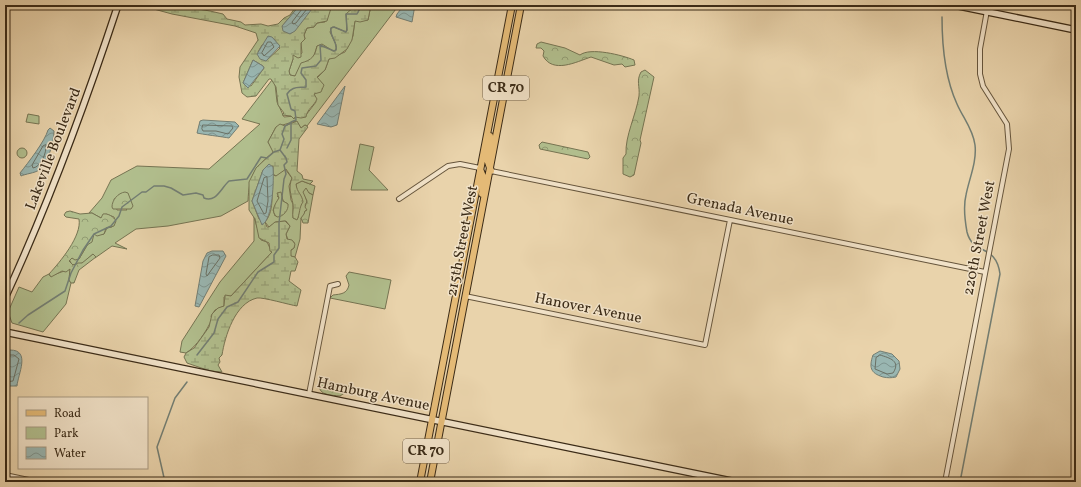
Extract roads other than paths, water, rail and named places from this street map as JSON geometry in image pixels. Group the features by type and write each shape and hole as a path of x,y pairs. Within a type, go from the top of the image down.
{"main road":[{"name":"215th Street West","path":"420,482 512,5"},
{"name":"215th Street West","path":"430,482 522,5"},
{"path":"491,109 493,119 487,159 491,171"},
{"path":"477,240 484,179 480,168"}],"street":[{"name":"Lakeville Boulevard","path":"5,298 53,188 90,88 118,5"},
{"path":"954,5 1076,30"},
{"name":"220th Street West","path":"945,482 1010,143 1009,130 1004,118 983,86 980,74 980,49 988,5"},
{"path":"398,199 448,166 460,164 480,168"},
{"name":"Grenada Avenue","path":"491,171 985,272"},
{"name":"Hanover Avenue","path":"465,296 705,345 730,220"},
{"path":"309,394 330,286 338,284"},
{"name":"Hamburg Avenue","path":"5,332 736,482"},
{"path":"5,475 38,482"}],"water":[{"path":"300,5 315,5 295,31 290,34 283,31 282,26"},
{"path":"404,5 415,5 412,22 396,17"},
{"path":"268,36 272,37 280,46 266,61 260,59 257,54"},
{"path":"253,60 264,68 248,88 243,83"},
{"path":"345,86 337,125 331,127 317,124"},
{"path":"200,121 235,122 239,126 229,138 197,133"},
{"path":"50,128 54,131 54,135 52,146 45,163 37,171 21,176 20,173 40,146"},
{"path":"269,164 273,167 272,199 266,221 262,225 252,201 263,170"},
{"path":"212,251 223,251 226,256 199,307 195,306 203,261 207,253"},
{"path":"10,350 16,351 22,358 17,386 5,386 5,352"},
{"path":"880,351 892,354 899,361 900,369 896,377 883,377 875,374 873,371 871,363 873,355"}],"waterway":[{"path":"287,148 291,140 291,122 296,120 295,111 291,109 287,94 293,89 306,87 306,80 301,73 302,68 316,66 321,60 320,45 334,51 336,50 336,44 331,34 331,28 334,27 346,32 346,14 357,14 362,5"},
{"path":"942,17 947,72 953,94 968,124 975,145 974,164 965,200 967,232 974,244 989,253 994,258 998,264 1000,274 960,482"},
{"path":"280,150 284,139 282,134 285,126 290,123"},
{"path":"19,323 28,315 65,291 71,273 83,250 94,234 111,226 119,216 122,207 142,192 146,192 154,186 164,186 183,195 196,193 203,195 204,198 212,198 215,197 229,181 247,179 261,157 267,158 274,152 280,150"},
{"path":"197,355 214,333 218,319 227,307 238,302 258,272 274,262 274,255 279,248 279,223 284,179 286,174 284,165 287,162 280,150"},
{"path":"165,482 157,447 175,398 187,382"}]}
